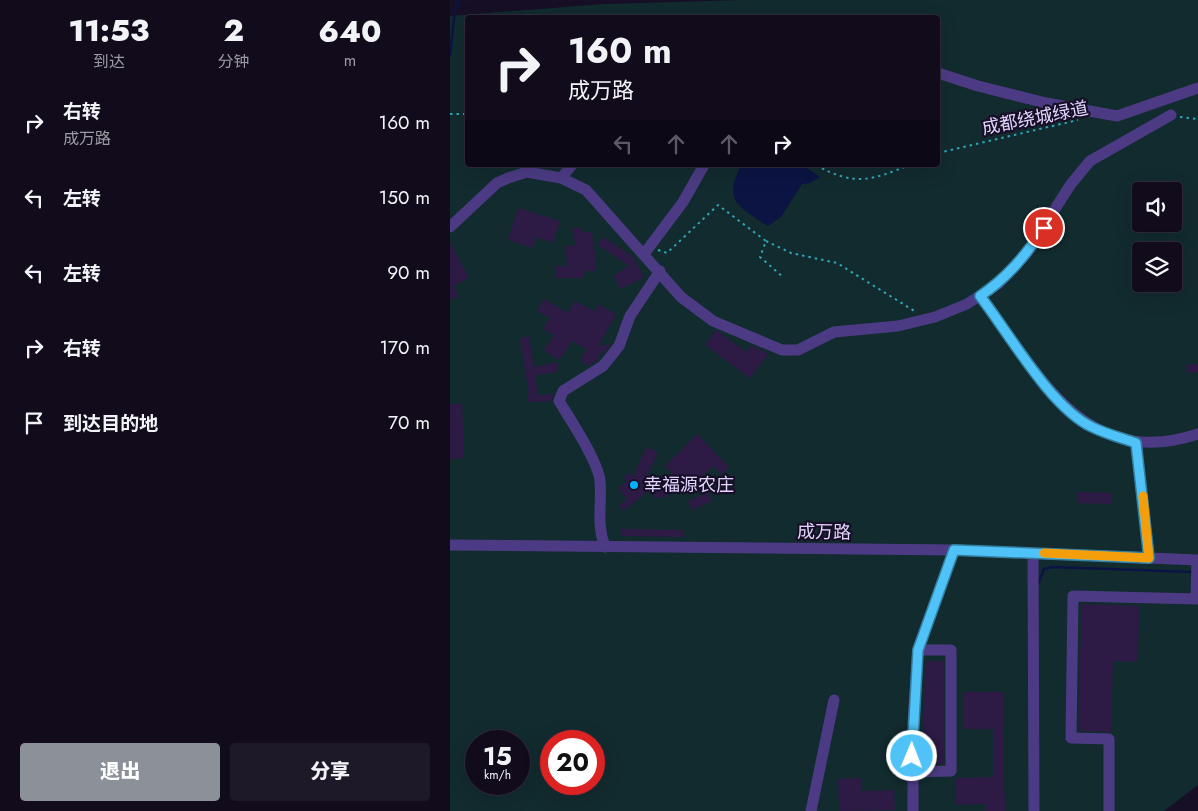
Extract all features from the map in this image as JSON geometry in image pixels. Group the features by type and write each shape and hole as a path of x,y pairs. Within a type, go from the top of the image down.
{"street":[{"path":"940,74 1027,98 1117,116 1198,88"},
{"path":"450,227 497,183 508,178 527,172 561,178 586,190 660,270 681,297 713,321 782,350 798,350 834,332 898,326 927,319 967,304 980,296 998,284 1026,254 1071,184 1090,161 1171,116"},
{"path":"561,178 570,167"},
{"path":"644,254 683,202 703,167"},
{"path":"605,547 599,531 600,479 583,440 559,401 563,391 603,366 620,346 630,316 660,270"},
{"path":"980,296 1031,368 1059,401 1091,427 1136,443 1159,443 1198,434"},
{"path":"1136,443 1149,558"},
{"name":"成万路","path":"450,545 954,550 1198,560"},
{"path":"913,811 912,772 918,650 954,550"},
{"path":"1033,553 1034,811"},
{"path":"1109,811 1109,739 1071,738 1073,596 1197,599 1198,560"},
{"path":"912,772 951,772 951,650 918,650"},
{"path":"811,811 834,700"}],"path":[{"path":"450,114 465,114"},
{"path":"1171,116 1198,119"},
{"name":"成都绕城绿道","path":"940,153 1078,120"},
{"path":"820,167 843,178 860,180 879,177 904,167"},
{"path":"667,253 718,205 766,241 791,253 836,263 927,319"},
{"path":"766,241 760,257 783,277"}],"green space":[{"path":"743,0 1198,0 1198,785 1164,811 450,811 450,16 603,4"}],"shaded area":[{"path":"740,167 806,167 820,177 810,183 802,184 781,217 768,226 736,202 733,187"}],"building":[{"path":"518,208 560,221 553,243 536,237 533,248 508,240"},
{"path":"581,227 582,232 592,232 594,251 595,249 595,271 584,271 584,278 556,278 556,266 567,266 565,246 576,245 572,229"},
{"path":"603,237 632,256 644,277 621,289 613,276 629,266 598,245"},
{"path":"450,242 469,278 454,286 459,296 450,300"},
{"path":"544,299 568,313 575,301 596,312 598,304 616,314 598,346 611,344 604,353 600,353 596,361 589,366 580,361 586,349 572,341 559,360 544,350 554,335 543,329 550,318 537,311"},
{"path":"716,330 746,352 751,345 768,354 750,378 705,345"},
{"path":"529,337 534,367 557,362 558,372 535,375 538,395 553,394 552,401 527,402 527,395 529,395 520,338"},
{"path":"1198,364 1198,372 1187,373 1186,365"},
{"path":"450,404 462,404 464,458 450,459"},
{"path":"697,434 729,467 722,475 713,466 687,491 679,483 682,483 665,466"},
{"path":"646,447 658,452 641,489 649,482 670,482 667,497 654,498 654,487 623,511 619,505 627,499 618,488 627,481 623,477 629,473 633,477"},
{"path":"708,492 712,501 692,510 688,501"},
{"path":"1078,492 1112,493 1112,504 1077,503"},
{"path":"622,529 683,530 683,537 622,536"},
{"path":"1081,604 1139,606 1138,662 1113,661 1111,732 1079,731"},
{"path":"925,661 944,661 944,764 923,764"},
{"path":"963,692 1004,692 1003,776 1006,811 986,811 986,804 956,805 956,778 993,777 993,729 963,729"},
{"path":"861,778 862,791 894,790 895,810 839,811 838,779"}],"waterway":[{"path":"450,55 455,10 459,0"},
{"path":"1038,584 1044,569 1052,567 1194,572"}],"slow traffic":[{"path":"1044,553 1149,558 1143,496"}],"place":[{"name":"幸福源农庄","path":"634,485"}],"route":[{"path":"912,756 918,650 954,550 1149,558 1148,534 1136,443 1091,427 1059,401 1031,368 980,296 998,284 1026,254 1044,228"}]}
